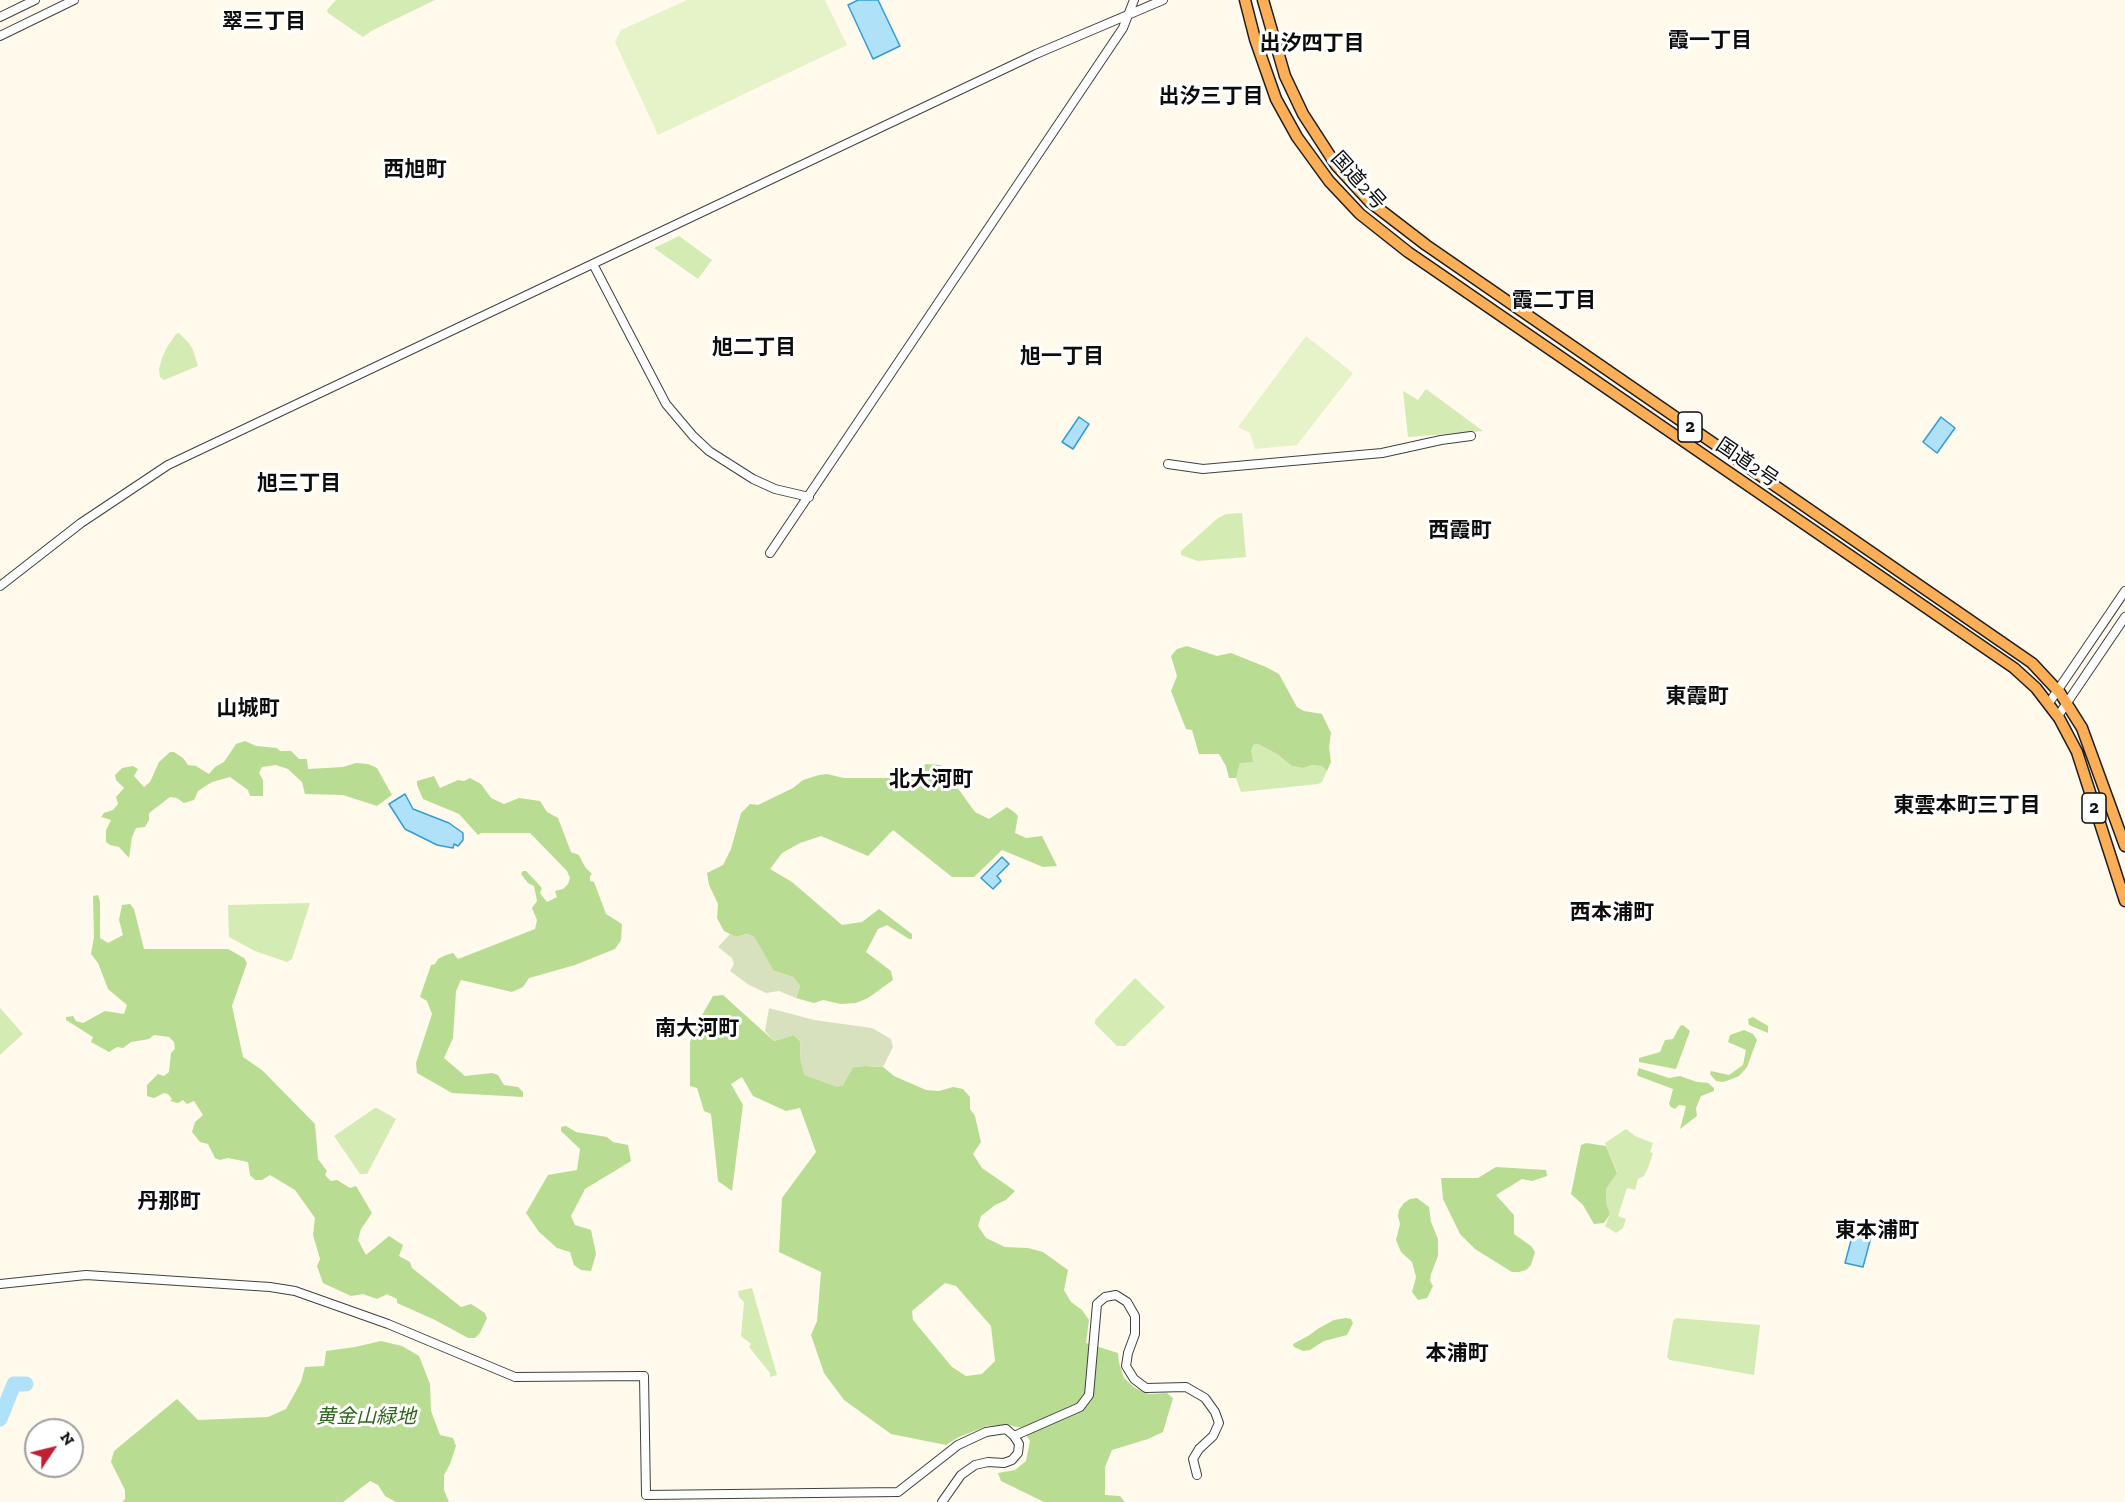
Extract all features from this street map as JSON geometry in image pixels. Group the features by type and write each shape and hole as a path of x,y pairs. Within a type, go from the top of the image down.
{"highway":[{"name":"国道2号","path":"1245,0 1255,39 1276,99 1297,137 1329,181 1366,219 1416,257 2014,668 2036,688 2058,716 2077,752 2125,901"},
{"name":"国道2号","path":"1263,0 1285,76 1303,114 1336,165 1370,202 1426,245 2016,651 2039,670 2067,702 2091,747 2125,846"}],"street":[{"path":"0,17 35,0"},
{"path":"0,36 74,0"},
{"path":"770,553 1123,28 1134,0"},
{"path":"0,586 81,523 168,465 1036,54 1130,12 1163,0"},
{"path":"593,264 666,404 693,436 710,451 753,479 775,489 808,497"},
{"path":"1168,464 1203,469 1360,456 1471,436"},
{"path":"2049,703 2125,591"},
{"path":"2058,716 2125,617"},
{"path":"0,1284 86,1275 270,1287 295,1291 358,1313 515,1377 645,1376 646,1495 898,1492 958,1445 986,1432 1006,1429 1014,1436 1019,1444 1018,1453 1012,1460 1004,1463 988,1462 975,1465 961,1475 942,1502"},
{"path":"1014,1436 1080,1407 1089,1395 1097,1304 1105,1297 1116,1295 1127,1302 1135,1316 1135,1334 1126,1366 1134,1379 1146,1388 1186,1387 1205,1398 1215,1412 1219,1423 1213,1436 1199,1449 1193,1459 1197,1475"}],"green space":[{"path":"336,0 435,0 363,37 328,13 327,10"},
{"path":"687,0 825,0 847,45 658,135 615,42 621,30"},
{"path":"679,236 712,260 698,279 654,248"},
{"path":"179,333 189,343 198,366 164,380 160,377 159,369 162,358 167,347"},
{"path":"1306,336 1353,373 1297,445 1255,449 1250,433 1238,427"},
{"path":"1426,389 1483,431 1408,437 1403,391 1418,400"},
{"path":"1242,513 1246,557 1198,561 1181,555 1181,551 1218,518 1226,514"},
{"path":"1187,646 1217,656 1231,653 1279,674 1297,707 1304,711 1322,714 1331,733 1329,747 1331,762 1327,771 1322,766 1312,765 1303,768 1292,766 1277,754 1258,744 1253,745 1251,751 1253,762 1240,763 1236,778 1229,778 1226,766 1219,754 1199,754 1192,730 1186,729 1171,691 1177,676 1171,656 1177,649"},
{"path":"245,741 256,746 291,751 299,759 307,759 308,769 343,767 356,763 368,764 377,768 392,795 377,806 343,795 305,794 302,782 288,769 276,765 262,767 259,773 263,780 263,796 250,796 248,790 230,777 212,782 198,791 194,800 184,803 177,798 170,797 149,813 149,820 145,827 136,828 132,837 129,858 119,847 106,842 106,830 111,820 101,817 118,804 116,797 124,788 116,780 115,775 122,768 133,766 138,769 134,776 144,787 150,782 159,762 170,752 174,752 188,765 196,766 209,774 224,762 236,744"},
{"path":"1258,744 1277,754 1292,766 1303,768 1312,765 1322,766 1327,771 1322,782 1241,792 1236,778 1240,763 1253,745"},
{"path":"926,764 941,765 975,812 989,819 1007,807 1014,812 1018,816 1015,833 1026,838 1042,836 1057,866 1043,867 1002,850 974,877 952,877 893,830 868,856 821,836 800,843 782,853 770,869 792,882 842,925 862,922 879,909 912,934 912,939 887,925 878,929 866,952 891,971 893,980 868,998 856,1003 841,1004 823,1000 814,1003 796,998 800,986 793,977 774,971 747,934 736,937 724,931 717,918 718,904 709,885 707,873 723,865 731,849 741,813 750,804 758,805 793,788 803,780 819,775 827,774 844,778 891,778 895,773 901,775 915,773"},
{"path":"434,776 440,788 458,780 464,781 470,778 481,784 491,798 504,804 519,798 540,801 547,812 558,818 571,852 579,855 585,867 592,874 590,881 594,882 606,914 622,924 621,940 615,949 575,965 529,978 523,987 512,992 461,980 456,991 453,1038 444,1058 465,1076 492,1073 498,1075 504,1085 518,1087 523,1092 523,1097 452,1093 417,1073 416,1063 432,1014 427,1001 420,997 431,965 435,964 438,959 453,953 458,959 535,929 537,920 532,908 537,901 534,886 528,883 521,874 523,871 526,871 542,888 540,893 547,902 557,897 555,891 563,889 570,878 567,871 530,833 481,833 478,835 459,814 423,799 417,781"},
{"path":"98,895 100,938 108,943 123,935 119,920 122,905 130,904 134,909 144,949 228,949 244,958 247,963 232,1006 243,1057 262,1070 315,1124 318,1159 327,1171 325,1175 331,1181 337,1180 350,1188 356,1186 372,1213 361,1229 358,1240 366,1255 389,1236 403,1245 399,1256 410,1262 412,1268 461,1307 471,1304 485,1313 487,1318 475,1338 468,1338 397,1303 397,1299 387,1294 377,1299 363,1294 351,1296 323,1283 317,1266 320,1259 313,1235 315,1218 295,1190 270,1175 262,1180 255,1180 250,1175 248,1162 215,1158 208,1144 200,1142 192,1132 195,1122 203,1115 194,1101 187,1104 183,1100 178,1103 170,1101 172,1099 164,1093 154,1098 147,1096 147,1085 158,1074 164,1076 169,1072 171,1053 175,1049 174,1042 169,1037 154,1035 149,1039 131,1042 123,1048 117,1047 109,1052 91,1042 93,1037 66,1020 66,1017 73,1016 76,1021 83,1023 105,1011 124,1014 127,1005 108,989 98,963 91,954 94,937 93,896"},
{"path":"310,903 292,959 287,962 255,951 229,937 228,905"},
{"path":"730,934 736,937 748,934 754,936 774,971 793,977 800,986 796,998 779,991 766,993 749,985 730,971 734,964 732,958 718,947"},
{"path":"1135,978 1165,1007 1125,1046 1117,1046 1095,1024 1095,1020"},
{"path":"723,995 774,1041 794,1035 800,1041 801,1063 842,1086 853,1067 883,1067 894,1076 926,1090 939,1091 953,1087 963,1089 970,1097 970,1109 975,1116 981,1142 973,1154 982,1168 1015,1191 1006,1200 981,1216 978,1226 986,1238 1005,1247 1028,1248 1043,1252 1068,1270 1064,1290 1071,1302 1082,1310 1089,1320 1086,1343 1118,1353 1124,1378 1135,1388 1149,1394 1167,1393 1173,1398 1163,1432 1112,1450 1105,1467 1105,1495 1120,1496 1125,1502 1044,1502 1001,1481 998,1473 1015,1470 1026,1461 1030,1441 1022,1428 1008,1425 987,1426 946,1445 891,1434 844,1400 824,1373 811,1335 817,1321 821,1272 779,1252 782,1198 816,1152 800,1108 786,1111 753,1096 742,1077 731,1084 743,1105 732,1191 718,1181 711,1114 704,1111 697,1088 690,1086 690,1042 713,996","holes":["945,1283 956,1286 991,1326 995,1361 982,1374 966,1376 952,1367 913,1320 912,1311"]},
{"path":"0,1008 23,1034 0,1055"},
{"path":"769,1008 814,1020 872,1028 891,1039 893,1047 883,1067 853,1067 842,1086 837,1087 804,1075 800,1041 794,1035 774,1041 765,1031"},
{"path":"1753,1017 1768,1026 1768,1033 1749,1025 1748,1019"},
{"path":"1683,1025 1690,1031 1676,1069 1639,1062 1639,1058 1660,1052 1665,1040 1673,1039 1680,1026"},
{"path":"1744,1030 1753,1034 1757,1040 1747,1067 1739,1076 1723,1082 1716,1081 1710,1074 1711,1071 1729,1075 1743,1065 1746,1050 1728,1042 1730,1035"},
{"path":"1639,1068 1669,1078 1680,1076 1708,1083 1714,1091 1701,1096 1696,1108 1697,1116 1680,1129 1686,1106 1679,1105 1675,1109 1671,1107 1669,1104 1673,1089 1638,1076"},
{"path":"375,1108 396,1119 367,1174 360,1174 334,1136"},
{"path":"566,1126 576,1132 607,1137 613,1142 628,1145 631,1161 585,1189 571,1216 575,1225 591,1230 596,1254 591,1271 581,1270 574,1265 570,1252 557,1248 539,1232 526,1213 548,1175 577,1170 580,1149 561,1131 561,1127"},
{"path":"1626,1129 1635,1136 1653,1143 1650,1152 1653,1153 1644,1176 1638,1179 1635,1190 1627,1188 1618,1216 1626,1219 1623,1228 1616,1233 1605,1226 1610,1214 1606,1202 1606,1189 1617,1172 1605,1143"},
{"path":"1586,1143 1606,1146 1617,1173 1606,1189 1606,1202 1610,1214 1604,1223 1594,1224 1583,1205 1571,1194 1581,1145"},
{"path":"1496,1167 1546,1170 1547,1176 1532,1181 1522,1179 1496,1195 1514,1215 1514,1234 1531,1246 1535,1252 1531,1265 1519,1272 1512,1272 1475,1249 1460,1234 1443,1199 1441,1178 1478,1178"},
{"path":"1417,1198 1429,1207 1431,1222 1438,1239 1438,1256 1430,1281 1433,1286 1427,1298 1418,1300 1412,1292 1416,1277 1412,1262 1401,1252 1396,1240 1400,1224 1399,1210 1410,1199"},
{"path":"752,1288 777,1375 770,1377 770,1373 749,1347 751,1344 741,1336 744,1302 739,1297 738,1291"},
{"path":"1676,1318 1760,1325 1754,1375 1670,1360 1667,1357 1673,1321"},
{"path":"1351,1319 1353,1323 1347,1335 1324,1341 1310,1350 1303,1351 1294,1347 1293,1344 1319,1328 1334,1320"},
{"name":"黄金山緑地","path":"381,1341 402,1346 419,1356 430,1384 431,1411 440,1435 453,1438 456,1446 444,1475 444,1490 449,1502 396,1502 385,1496 378,1485 370,1481 343,1502 122,1502 125,1499 125,1490 111,1462 114,1451 177,1399 198,1420 268,1417 286,1409 301,1382 305,1367 324,1366 326,1351"}],"water":[{"path":"858,0 878,0 900,46 873,59 848,5"},
{"path":"1079,417 1089,424 1073,449 1062,442"},
{"path":"1941,417 1955,428 1937,453 1923,442"},
{"path":"405,794 413,809 449,823 463,833 463,840 458,846 454,844 453,848 437,845 405,829 389,804"},
{"path":"1002,857 1009,864 997,876 1001,881 993,889 981,878"},
{"path":"1853,1233 1871,1237 1863,1267 1845,1263"}],"waterway":[{"path":"0,1419 14,1384 26,1384"}],"district":[{"name":"翠三丁目","path":"264,22"},
{"name":"霞一丁目","path":"1710,41"},
{"name":"出汐四丁目","path":"1312,44"},
{"name":"出汐三丁目","path":"1211,97"},
{"name":"西旭町","path":"415,170"},
{"name":"霞二丁目","path":"1554,301"},
{"name":"旭二丁目","path":"754,348"},
{"name":"旭一丁目","path":"1062,357"},
{"name":"旭三丁目","path":"299,484"},
{"name":"西霞町","path":"1460,531"},
{"name":"東霞町","path":"1697,697"},
{"name":"山城町","path":"248,709"},
{"name":"北大河町","path":"931,780"},
{"name":"東雲本町三丁目","path":"1967,806"},
{"name":"西本浦町","path":"1612,913"},
{"name":"南大河町","path":"697,1029"},
{"name":"丹那町","path":"169,1202"},
{"name":"東本浦町","path":"1877,1231"},
{"name":"本浦町","path":"1457,1354"}]}
